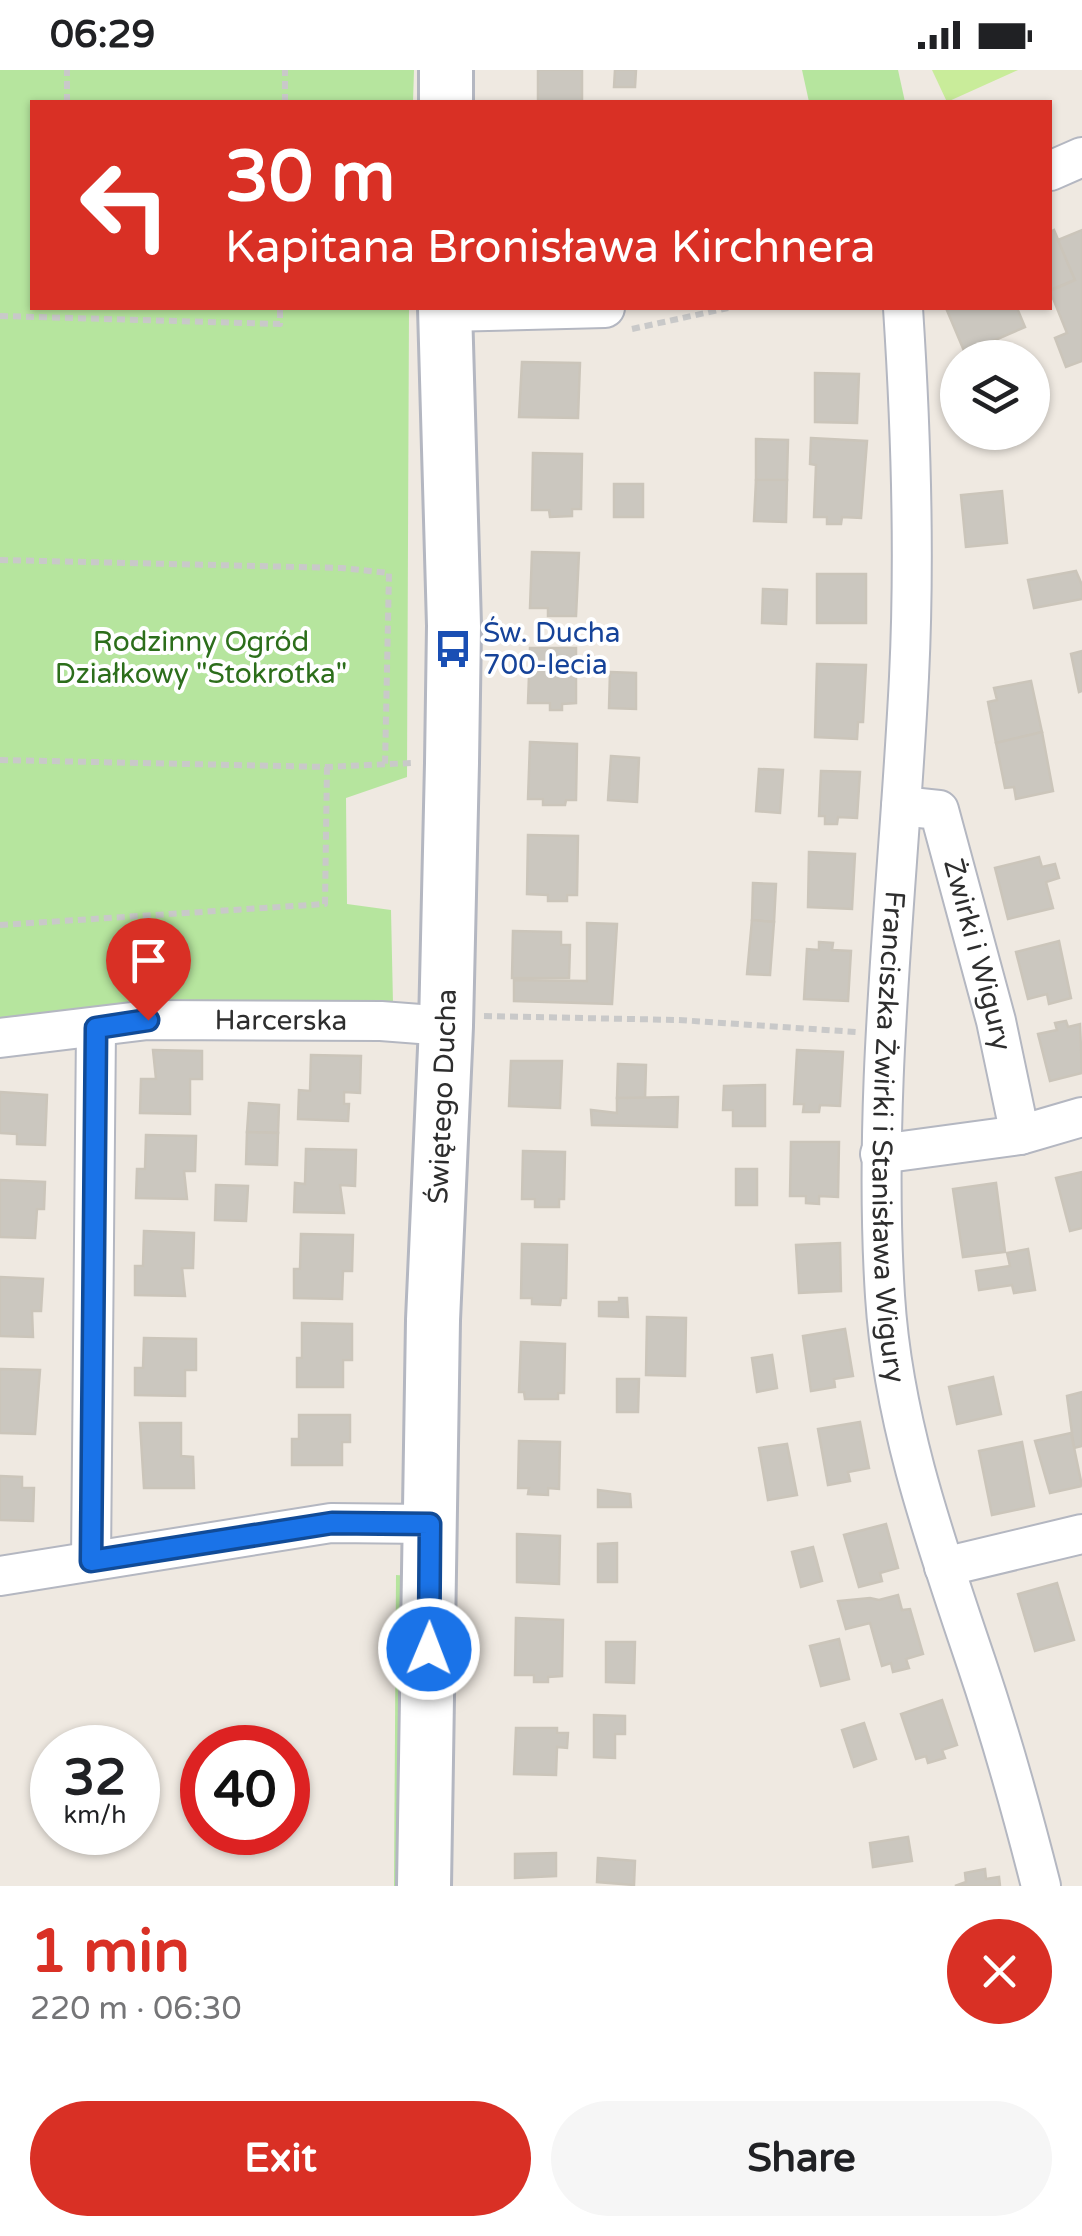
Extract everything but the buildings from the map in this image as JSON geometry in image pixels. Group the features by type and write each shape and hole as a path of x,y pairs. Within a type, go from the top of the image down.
{"street":[{"path":"446,70 446,100"},
{"path":"1052,170 1082,157"},
{"path":"444,310 617,318"},
{"name":"Świętego Ducha","path":"424,1886 437,1168 459,1021 452,763 454,626 444,310"},
{"name":"Franciszka Żwirki i Stanisława Wigury","path":"903,310 912,509 909,673 880,1154 885,1298 892,1354 922,1502 1008,1760 1041,1886"},
{"name":"Żwirki i Wigury","path":"901,806 939,810 996,1021 1020,1134"},
{"name":"Harcerska","path":"0,1038 148,1020 459,1021"},
{"path":"91,1561 96,1028"},
{"path":"880,1154 1020,1134 1082,1117"},
{"path":"0,1576 332,1523 430,1524"},
{"path":"944,1567 1082,1534"}],"path":[{"path":"67,70 67,100"},
{"path":"285,100 286,70"},
{"path":"64,310 64,318"},
{"path":"0,316 280,324 280,310"},
{"path":"617,318 706,310"},
{"path":"0,560 342,568 389,573 384,766"},
{"path":"0,760 327,767 452,763"},
{"path":"0,926 325,904 327,767"},
{"path":"459,1021 679,1020 888,1034"}],"green space":[{"name":"Rodzinny Ogród Działkowy \"Stokrotka\"","path":"0,70 414,70 413,100 30,100 30,310 409,310 407,777 346,798 347,904 391,910 393,1004 0,1024"},
{"path":"802,70 898,70 905,100 809,100"},
{"path":"932,70 1018,70 951,100 946,100"},
{"path":"396,1575 412,1576 405,1886 394,1886"}],"place":[{"name":"Św. Ducha 700-lecia","path":"453,649"}],"route":[{"path":"148,1020 96,1028 91,1561 332,1523 430,1524 429,1649"}]}
